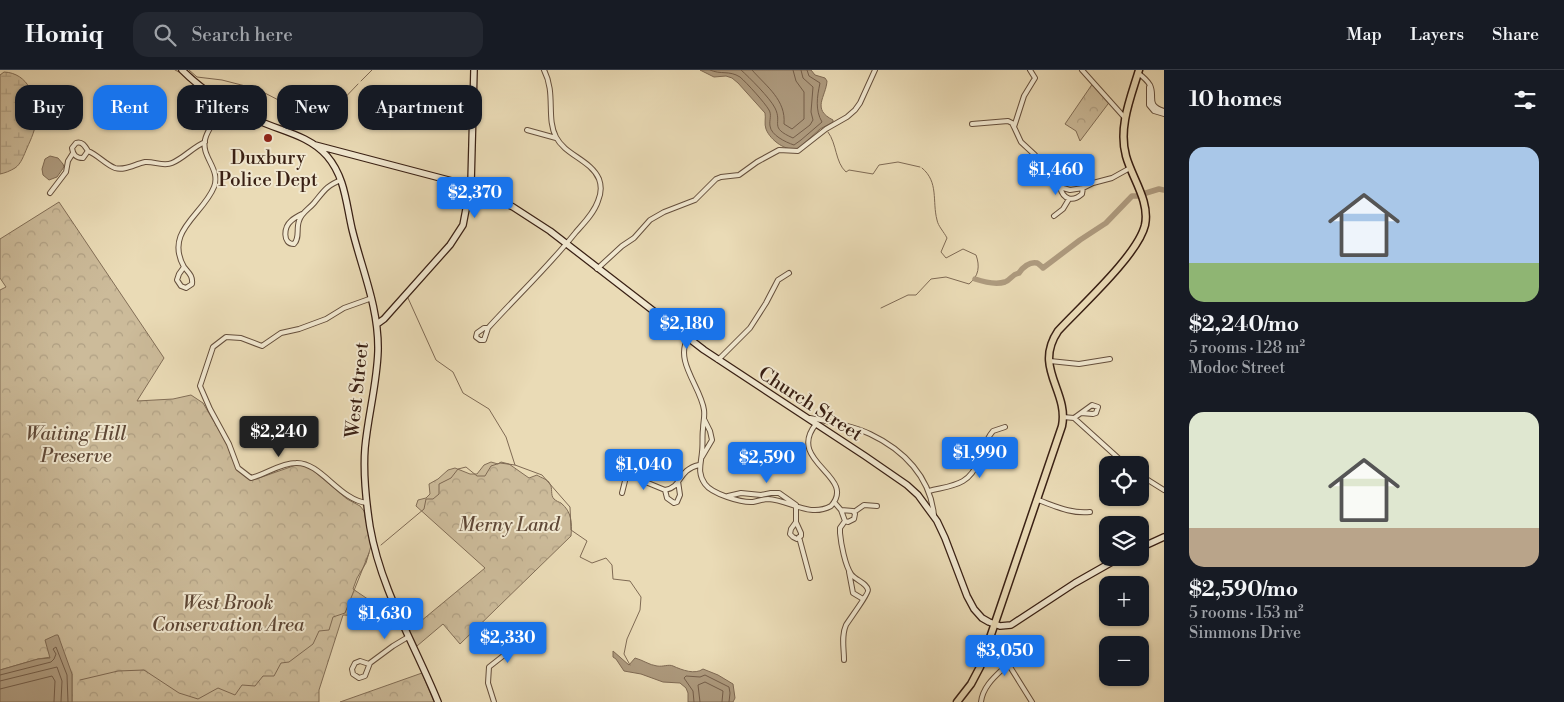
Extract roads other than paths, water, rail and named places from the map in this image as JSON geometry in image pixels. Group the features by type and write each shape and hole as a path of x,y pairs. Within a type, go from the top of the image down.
{"main road":[{"name":"West Street","path":"182,70 199,85"},
{"path":"377,324 430,268 456,237 464,221 471,186 474,70"},
{"path":"957,702 972,684 990,642 1060,433 1063,417 1061,402 1051,373 1051,344 1058,331 1115,270 1142,233 1145,222 1144,207 1124,145 1125,118 1139,72"},
{"name":"West Street","path":"267,124 315,145 333,164 341,180 377,324 378,351 376,377 364,459 367,503 373,541 388,593 438,702"},
{"name":"Church Street","path":"315,145 471,186 513,207 566,244 718,360 816,424 918,495 945,538 971,606 982,618 996,624"},
{"path":"333,164 334,151"},
{"path":"1149,544 1164,537"},
{"path":"996,624 1003,626 1012,624 1076,582 1105,566"}],"street":[{"path":"488,328 566,244 597,204 601,194 594,171 567,151 556,138 552,125 550,86 544,70"},
{"path":"597,269 622,246 634,238 655,216 695,200 713,181 721,177 743,173 756,162 773,153 781,150 798,151 826,129 847,117 860,103 875,70"},
{"path":"1014,126 1024,96 1034,78 1030,70"},
{"path":"1082,70 1125,118"},
{"path":"1139,72 1151,89 1152,103 1156,108 1164,112"},
{"path":"972,124 982,125 1005,121 1012,123 1018,138 1035,155 1046,176 1060,187 1070,190 1083,188 1112,178 1130,168"},
{"path":"184,267 179,274 178,280 181,286 186,288 192,284 192,279 191,274 184,267 180,251 180,237 211,193 216,180 215,170 206,150 205,142 205,138 210,130"},
{"path":"527,130 556,138"},
{"path":"50,193 66,172 68,161 73,153 72,148 78,143 83,144 88,151 96,154 115,168 123,169 143,162 172,163 205,142"},
{"path":"73,153 77,157 82,158 88,151"},
{"path":"302,214 298,226 297,241 294,244 290,244 286,238 287,226 291,220 302,214 314,203 323,190 341,180"},
{"path":"1060,187 1063,195 1073,200 1080,196 1083,188"},
{"path":"1054,216 1063,209 1069,199"},
{"path":"718,360 750,328 766,304 778,280 789,273"},
{"path":"367,503 359,502 350,497 314,469 304,464 290,464 251,478 242,472 236,464 229,444 200,390 213,347 226,337 241,338 262,346 281,333 299,329 326,319 344,308 372,298"},
{"path":"688,338 684,347 684,356 703,404 704,419 700,475 705,486 716,494 746,502 768,499 798,507 821,510 831,506 834,502 836,489 834,481 812,456 807,446 810,431 816,424"},
{"path":"1050,361 1079,364 1110,359"},
{"path":"1074,418 1081,413"},
{"path":"1063,417 1074,418 1116,456"},
{"path":"806,418 845,425 877,437 893,448 910,462 920,474 929,491 934,518"},
{"path":"702,457 712,440 704,419"},
{"path":"929,491 957,484 968,478 974,472 990,435 993,431 1005,427"},
{"path":"622,492 626,478 634,474 665,490 673,488 690,467 700,465"},
{"path":"1149,481 1164,490"},
{"path":"665,490 667,498 674,503 677,502 680,495 678,482"},
{"path":"726,496 778,493 798,507"},
{"path":"1038,500 1064,510 1078,513 1090,512"},
{"path":"834,502 841,510 845,521"},
{"path":"854,512 864,505 877,506"},
{"path":"798,507 796,522 790,534 792,537 799,537"},
{"path":"841,510 854,512"},
{"path":"845,521 848,522 855,517 854,512"},
{"path":"845,521 840,528 840,533 852,589 856,596 863,599"},
{"path":"796,522 801,532 799,537 810,578"},
{"path":"844,660 843,632 848,621 868,593 868,587 855,579 848,569"},
{"path":"494,702 488,683 490,667 527,628"},
{"path":"369,664 360,661 355,663 352,669 353,674 360,678 365,676 368,672 369,664 392,646 408,637"},
{"path":"990,642 1002,654 1032,702"},
{"path":"981,702 986,686 1008,664"}],"water":[{"path":"700,70 811,70 815,75 825,78 827,81 821,107 826,116 833,120 833,122 820,129 799,148 789,149 771,137 765,127 765,113 738,83 732,78 726,76 714,77"},
{"path":"50,156 58,158 64,167 57,177 49,180 43,175 42,169 45,159"},
{"path":"58,635 72,674 72,702 0,702 0,670 38,659 50,658 45,640"},
{"path":"613,651 629,665 635,658 654,665 671,665 688,671 696,672 703,669 733,684 735,698 733,702 688,702 686,688 680,683 663,682 641,674 624,671 613,657"}],"waterway":[{"path":"175,70 179,72"},
{"path":"189,70 197,77 222,80 257,89 294,108 337,106 358,84"},
{"path":"361,81 372,70"},
{"path":"828,132 842,168 846,172 849,170 873,174 879,165 898,162 920,167"},
{"path":"881,308 908,295 916,295 931,279 946,277 969,284 975,278 978,271 976,255 963,249 946,258 941,252 947,238 938,222 931,179 922,168"},
{"path":"1146,193 1159,189 1164,190"},
{"path":"975,279 990,283 1001,283 1019,273 1026,265 1037,263 1043,268 1106,223 1132,196 1140,196"},
{"path":"408,298 436,360 453,372 463,393 489,409 506,437 515,465"},
{"path":"381,545 424,509 426,499 433,499 439,494 439,484 451,478 458,469 466,467 477,476 485,476 491,466 500,463 515,465 542,475 570,507 571,530 587,541 580,557 592,563 606,558 612,565 613,579 630,581 641,597 640,610 627,639 624,654 630,665"},
{"path":"80,680 118,671 144,670 179,693 198,699 218,688 235,695 242,685 255,686 263,676 274,676 281,663 289,662 313,644 319,631 329,630 333,617 345,613 369,553"}],"place":[{"name":"Duxbury Police Dept","path":"268,138"}],"park label":[{"name":"Waiting Hill Preserve","path":"76,444"},
{"name":"Merny Land","path":"509,524"},
{"name":"West Brook Conservation Area","path":"228,613"}]}
